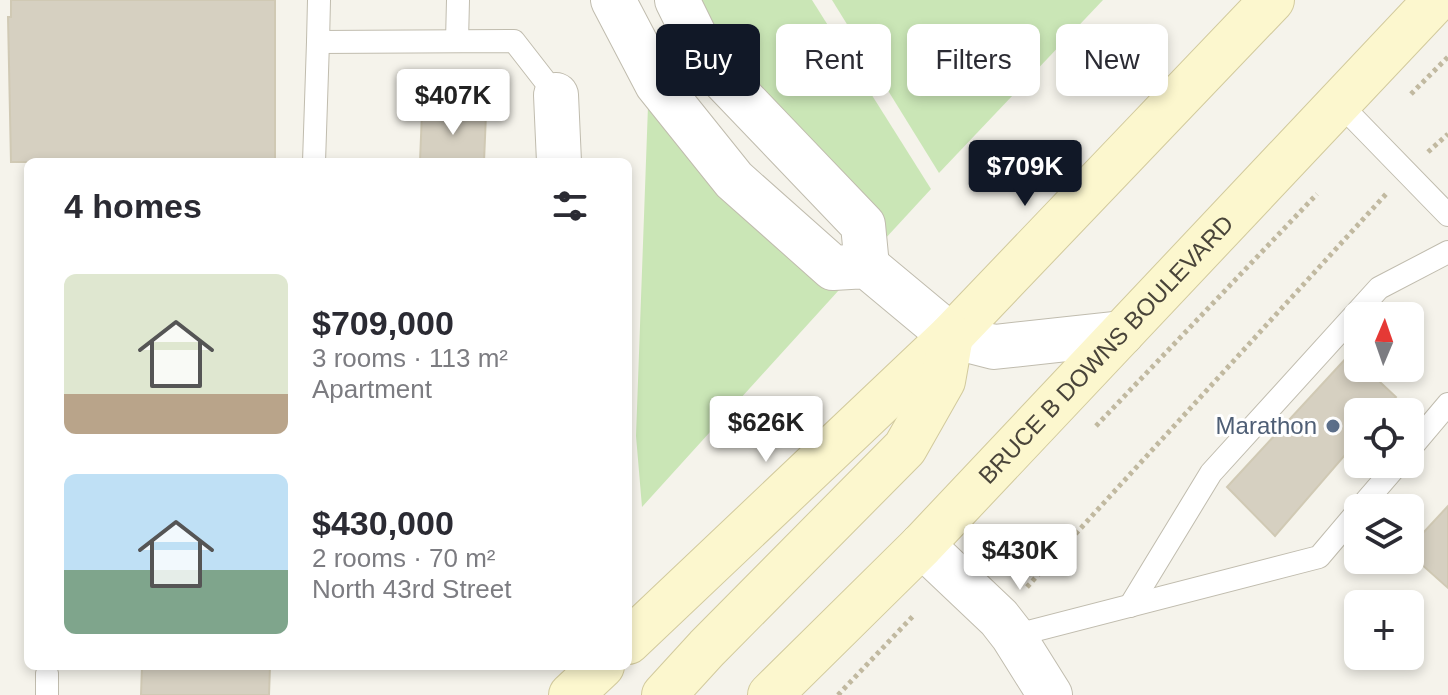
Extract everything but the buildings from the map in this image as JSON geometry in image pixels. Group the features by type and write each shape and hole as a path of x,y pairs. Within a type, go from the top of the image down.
{"main road":[{"path":"632,638 951,336 1272,0"},
{"name":"BRUCE B DOWNS BOULEVARD","path":"770,695 922,545 1436,0"},
{"path":"664,695 905,448 943,381 951,336"}],"street":[{"path":"613,0 657,84 734,180 833,268 867,266 951,336 994,347 1122,333"},
{"path":"677,0 708,63 863,225 867,266"},
{"path":"556,95 559,158"},
{"path":"922,545 1006,627 1050,695"}],"lane":[{"path":"314,158 319,0"},
{"path":"457,41 458,0"},
{"path":"318,42 514,41 556,95"},
{"path":"1339,103 1448,215"},
{"path":"1130,606 1211,473 1379,288 1448,252"},
{"path":"1424,432 1448,404"},
{"path":"1372,494 1386,478"},
{"path":"1006,627 1130,606 1319,557 1344,527"}],"path":[{"path":"1411,94 1448,57"},
{"path":"1006,627 1406,172"},
{"path":"1086,436 1317,194"},
{"path":"838,695 915,614"}],"green space":[{"path":"699,0 812,0 827,24 776,24 776,96 872,96 931,189 884,240 760,93 760,24 711,24"},
{"path":"832,0 1103,0 1080,24 1056,24 1056,50 1040,66 1040,24 907,24 907,96 1012,96 939,173 891,95 891,24 847,24"},
{"path":"648,106 834,290 839,290 642,507 636,436"}],"place":[{"name":"Marathon","path":"1333,426"}]}
